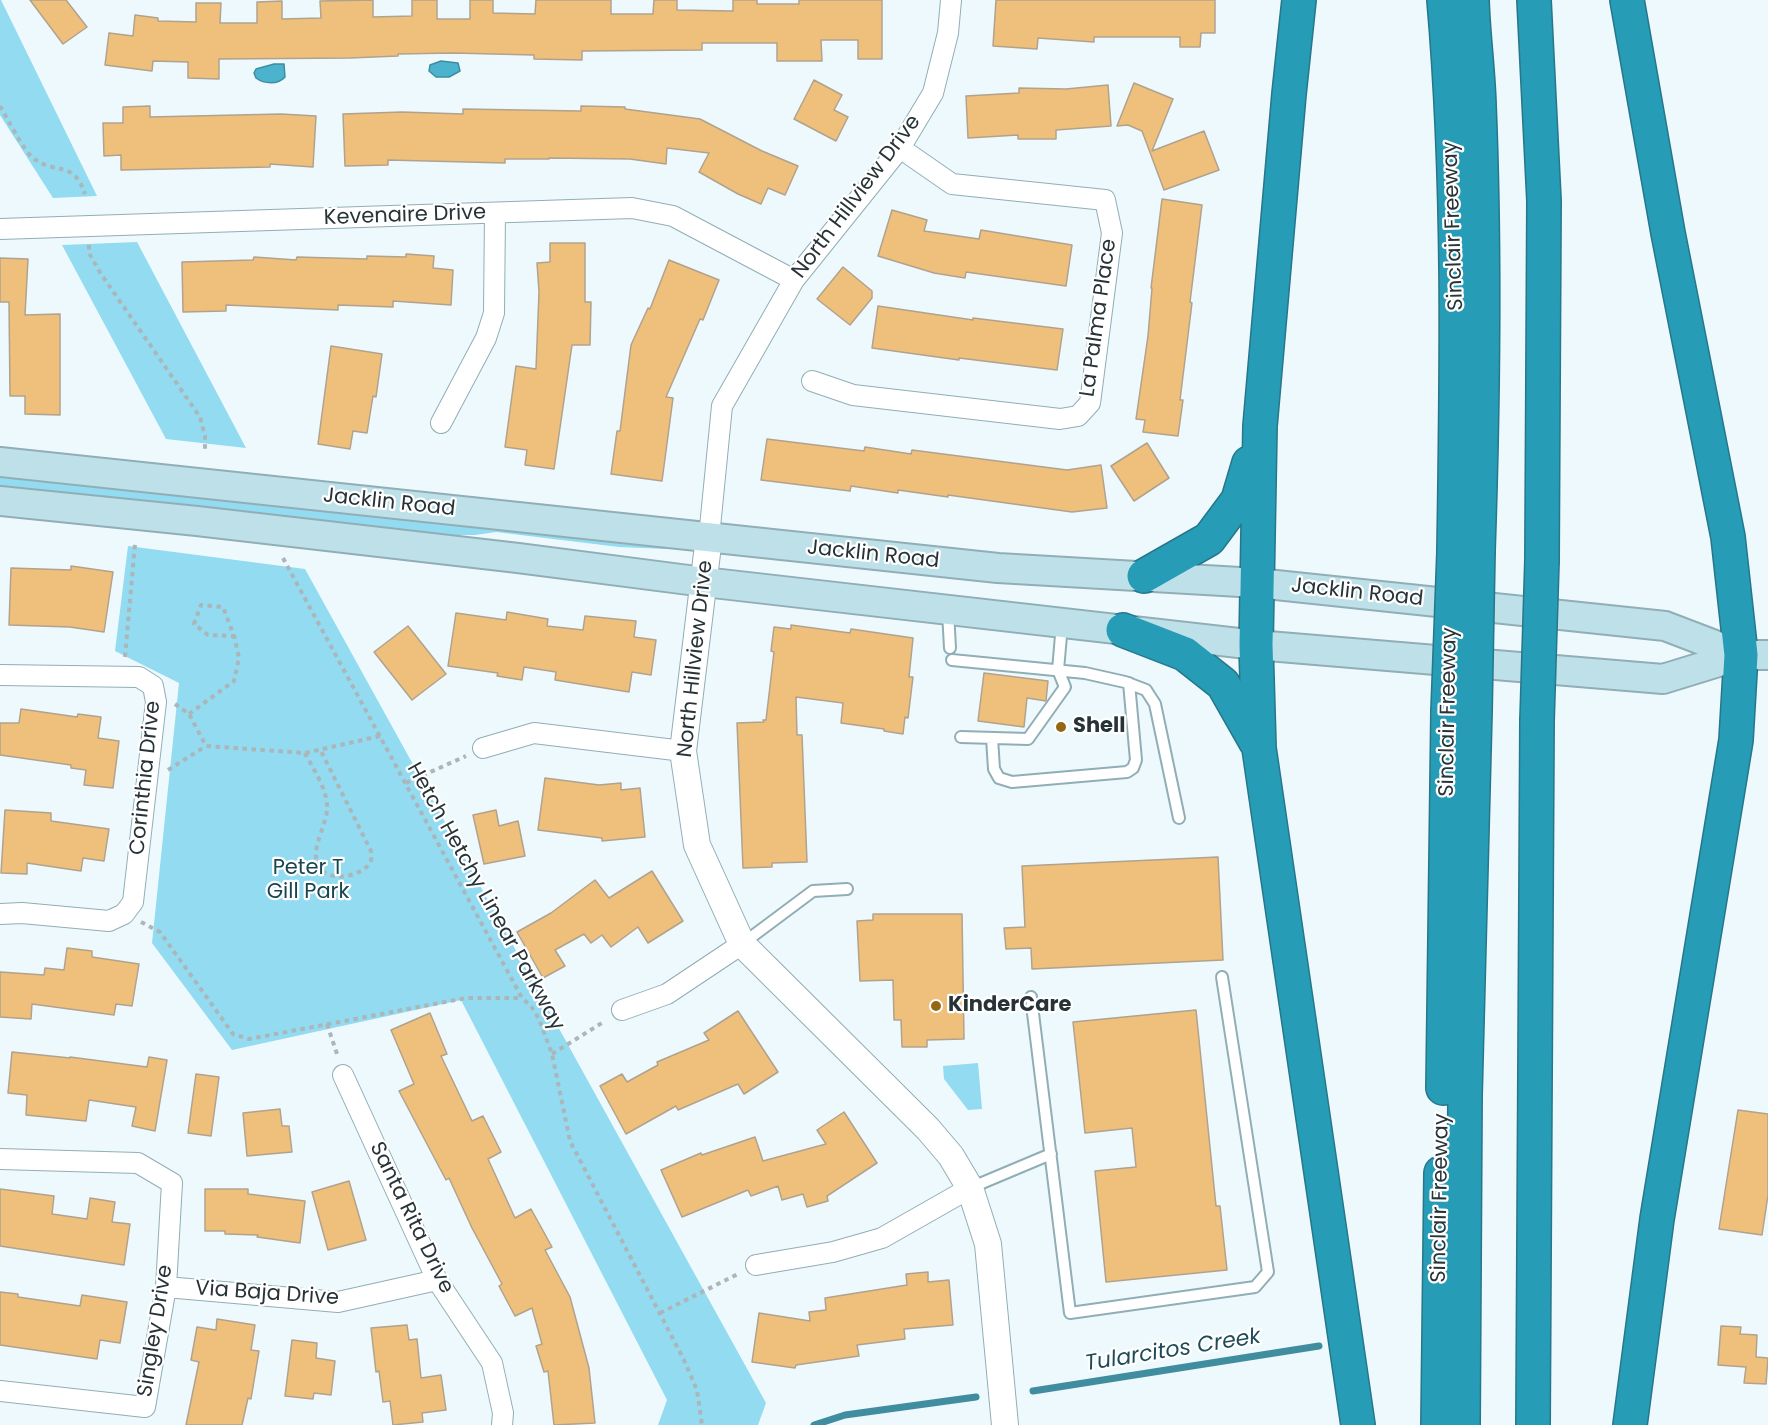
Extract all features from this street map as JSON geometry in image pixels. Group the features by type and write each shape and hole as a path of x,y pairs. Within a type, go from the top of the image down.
{"highway":[{"path":"1299,0 1260,426 1256,645 1259,748 1358,1425"},
{"name":"Sinclair Freeway","path":"1438,1425 1466,552 1457,376 1457,284 1449,62 1444,0"},
{"path":"1466,552 1483,373 1479,104 1472,0"},
{"path":"1533,1425 1537,721 1542,560 1544,201 1534,0"},
{"path":"1626,0 1668,233 1728,537 1755,655 1736,740 1657,1219 1630,1425"},
{"path":"1144,576 1209,539 1238,501 1260,426"},
{"path":"1123,630 1185,654 1223,684 1259,748"},
{"path":"1462,712 1465,1096 1463,1425"}],"main road":[{"name":"Jacklin Road","path":"0,462 998,568 1257,583 1665,626 1755,655"},
{"name":"Jacklin Road","path":"0,501 446,550 948,611 1256,645 1663,679 1755,655"}],"street":[{"name":"North Hillview Drive","path":"951,0 948,33 933,93 900,148 794,280 722,406 704,582 683,751 697,845 742,944 928,1129 951,1156 970,1188 988,1244 1005,1425"},
{"name":"La Palma Place","path":"812,381 853,395 1060,419 1078,416 1090,403 1112,233 1104,200 952,184 900,148"},
{"name":"Kevenaire Drive","path":"0,228 632,208 674,216 794,280"},
{"path":"441,423 486,338 494,313 495,213"},
{"name":"Corinthia Drive","path":"0,675 139,677 153,686 156,702 133,902 124,914"},
{"path":"483,748 534,733 683,751"},
{"path":"0,914 22,913 109,921 124,914"},
{"path":"622,1010 667,994 742,944"},
{"name":"Santa Rita Drive","path":"343,1075 436,1280 492,1364 503,1413 502,1425"},
{"name":"Singley Drive","path":"0,1159 138,1162 172,1183 166,1287 145,1407 0,1391"},
{"path":"756,1265 834,1252 882,1238 970,1188"},
{"name":"Via Baja Drive","path":"166,1287 338,1302 436,1280"}],"lane":[{"path":"948,611 950,648"},
{"path":"961,737 1028,739 1065,687 1058,670 1062,623"},
{"path":"952,660 1085,673 1129,683 1146,690 1155,704 1179,818"},
{"path":"992,738 994,769 999,778 1012,782 1127,772 1133,768 1136,760 1129,683"},
{"path":"742,944 813,891 847,889"},
{"path":"1031,997 1070,1313 1255,1287 1268,1272 1222,977"},
{"path":"970,1188 1051,1154"}],"path":[{"path":"0,106 31,157 80,178 85,194"},
{"path":"89,238 89,254 101,274 200,417 205,436 205,453"},
{"path":"123,677 135,544"},
{"name":"Hetch Hetchy Linear Parkway","path":"283,558 522,998 531,1006 538,1019 552,1054 570,1141 698,1390 702,1425"},
{"path":"189,714 234,681 239,658 234,636 223,607 201,605 194,624 208,635 234,636"},
{"path":"153,686 189,714 206,746"},
{"path":"147,783 206,746 305,753 380,736"},
{"path":"406,783 483,748"},
{"path":"305,753 325,794 328,807 315,857 319,868 328,876 338,878 364,870 371,861 371,850 320,749"},
{"path":"124,914 160,932 233,1034 249,1039 466,998 522,998"},
{"path":"552,1054 622,1010"},
{"path":"327,1024 343,1075"},
{"path":"660,1313 756,1265"}],"green space":[{"path":"0,0 97,196 53,198 0,115"},
{"path":"137,242 246,448 166,439 62,245"},
{"path":"0,474 671,543 666,549 619,547 496,532 475,535 438,535 0,490"},
{"name":"Peter T Gill Park","path":"128,546 305,569 766,1403 758,1425 658,1425 667,1400 461,1000 232,1050 152,943 179,683 115,651"},
{"path":"978,1063 982,1109 968,1110 944,1079 943,1066"}],"shaded area":[{"path":"441,61 458,63 460,71 449,77 436,77 429,71 430,65"},
{"path":"284,64 285,77 282,80 271,83 256,78 254,73 256,69"}],"building":[{"path":"30,0 66,0 87,27 63,44"},
{"path":"373,0 373,17 412,16 412,0 437,0 437,19 470,19 470,0 493,0 493,13 535,14 536,0 611,0 611,14 653,14 654,0 677,0 677,10 733,11 733,0 757,0 757,4 799,4 799,0 882,0 882,59 858,59 858,40 821,40 822,61 777,61 777,43 702,43 702,50 582,51 582,60 534,59 534,55 453,53 350,58 219,59 219,79 188,78 188,62 153,61 152,71 105,65 109,33 133,36 135,15 158,18 158,21 196,22 196,3 221,3 220,23 257,23 257,2 282,1 282,19 321,18 320,1"},
{"path":"996,0 1215,0 1215,33 1201,33 1200,47 1180,47 1180,37 1094,37 1094,42 1038,38 1037,49 993,46"},
{"path":"814,80 842,95 834,110 848,117 836,141 794,119"},
{"path":"1134,83 1173,99 1152,151 1204,131 1219,170 1164,190 1142,131 1128,125 1117,126"},
{"path":"1108,85 1111,126 1056,130 1056,139 1018,139 1018,135 968,138 966,96 1019,93 1019,88 1066,89"},
{"path":"150,106 150,117 281,114 316,116 313,167 270,164 270,167 121,170 121,155 104,156 103,123 123,123 123,107"},
{"path":"581,106 625,107 625,109 700,119 762,151 798,166 785,195 768,188 761,204 699,172 709,153 667,148 666,164 630,159 549,158 505,159 505,163 388,160 388,165 345,166 343,114 402,112 463,114 463,109 581,111"},
{"path":"1162,199 1202,205 1190,302 1192,303 1178,436 1143,432 1145,420 1136,419 1148,336 1151,288"},
{"path":"892,210 927,220 924,231 979,239 981,230 1072,245 1066,286 966,272 965,278 934,273 878,256"},
{"path":"550,243 585,243 585,302 591,302 590,345 572,345 554,469 525,465 527,450 505,447 516,366 536,369 539,292 537,263 550,262"},
{"path":"406,254 434,256 433,268 453,270 451,305 393,301 393,307 338,305 338,310 226,305 226,311 183,312 182,262 253,260 254,257 296,260 297,257 367,259 367,256 406,257"},
{"path":"0,258 28,259 25,315 60,314 60,415 25,414 25,396 10,396 9,302 0,302"},
{"path":"669,260 719,280 703,320 700,319 666,397 673,398 662,481 611,474 617,431 620,431 631,345 648,308 650,309"},
{"path":"843,267 872,291 872,298 850,325 817,299"},
{"path":"878,306 973,320 973,318 1063,329 1057,370 872,348"},
{"path":"331,346 382,354 376,397 373,396 367,433 353,431 350,449 318,444"},
{"path":"767,439 864,451 865,447 911,454 912,450 1067,470 1101,465 1107,508 1072,512 948,495 948,497 898,490 898,493 851,486 850,491 761,480"},
{"path":"1147,443 1169,478 1134,501 1111,466"},
{"path":"71,566 113,572 104,632 70,627 9,625 11,568 71,570"},
{"path":"507,612 548,619 547,626 583,630 585,616 636,621 634,637 656,640 651,675 632,672 629,692 555,680 556,672 524,667 522,680 497,676 498,673 448,666 456,613 506,620"},
{"path":"791,625 850,633 851,629 913,638 909,677 913,677 908,718 905,717 903,734 841,723 843,703 796,697 797,735 802,735 807,862 772,863 772,867 743,868 737,723 766,720 774,652 771,651 774,627 791,629"},
{"path":"408,626 446,674 412,700 374,652"},
{"path":"984,673 1048,681 1046,701 1027,698 1024,727 978,721"},
{"path":"21,709 77,717 78,714 101,717 98,738 119,741 113,788 84,785 86,770 71,768 71,765 0,755 0,723 19,723"},
{"path":"545,778 599,785 621,783 621,790 640,788 645,837 602,841 602,838 538,830"},
{"path":"5,810 51,813 51,821 109,829 104,861 83,858 81,871 27,863 27,874 1,873"},
{"path":"496,810 499,826 518,821 525,856 484,864 473,815"},
{"path":"1218,857 1223,960 1032,969 1031,948 1006,949 1004,928 1025,927 1022,866"},
{"path":"652,871 683,921 648,943 638,927 611,947 602,935 591,943 584,934 555,950 565,966 543,978 517,932 551,913 595,880 609,898"},
{"path":"873,914 962,914 964,1039 927,1040 927,1047 902,1047 901,1020 894,1020 893,980 860,981 857,921 873,920"},
{"path":"67,948 92,951 92,957 139,964 132,1006 116,1004 114,1015 32,1004 31,1019 0,1017 0,972 44,975 45,968 64,970"},
{"path":"1196,1010 1216,1206 1220,1206 1227,1270 1106,1282 1095,1171 1136,1167 1132,1128 1085,1133 1073,1022"},
{"path":"738,1011 778,1072 744,1094 738,1084 678,1110 676,1106 626,1134 600,1086 622,1074 627,1082 658,1065 657,1062 709,1040 704,1033"},
{"path":"430,1013 447,1054 441,1056 472,1121 483,1116 501,1152 488,1159 515,1218 531,1209 552,1247 545,1250 570,1297 589,1368 595,1423 554,1425 548,1371 544,1372 536,1346 542,1344 532,1308 515,1316 499,1286 502,1284 449,1178 446,1180 399,1091 414,1084 391,1030"},
{"path":"12,1052 147,1067 149,1057 167,1060 155,1131 132,1126 136,1107 89,1100 86,1121 26,1115 27,1095 8,1093"},
{"path":"196,1074 219,1077 211,1136 188,1133"},
{"path":"280,1109 282,1126 289,1126 292,1152 247,1156 243,1113"},
{"path":"1738,1110 1768,1114 1768,1195 1762,1235 1719,1229"},
{"path":"844,1112 877,1163 827,1196 828,1201 807,1207 803,1194 782,1200 778,1186 751,1196 748,1190 682,1217 661,1170 701,1153 702,1155 755,1137 763,1161 826,1144 817,1130"},
{"path":"349,1181 366,1240 328,1250 312,1192"},
{"path":"0,1189 54,1196 52,1214 87,1219 90,1198 115,1202 112,1222 130,1224 124,1265 0,1246"},
{"path":"205,1189 248,1189 248,1194 305,1201 300,1243 257,1237 258,1235 205,1231"},
{"path":"928,1272 928,1282 949,1280 953,1325 904,1329 905,1339 857,1345 859,1356 796,1365 795,1368 752,1362 759,1313 810,1321 809,1312 826,1310 825,1298 907,1285 906,1274"},
{"path":"0,1292 18,1294 18,1297 80,1306 82,1295 127,1302 120,1343 100,1340 97,1359 0,1345"},
{"path":"217,1319 255,1325 251,1350 259,1351 251,1399 248,1398 242,1425 186,1425 199,1362 191,1360 197,1327 216,1330"},
{"path":"407,1325 409,1340 417,1339 421,1378 441,1375 446,1410 422,1413 423,1422 393,1425 390,1401 383,1402 379,1371 376,1372 371,1328"},
{"path":"1721,1326 1741,1327 1740,1334 1757,1335 1756,1357 1768,1358 1766,1384 1744,1383 1746,1367 1718,1365"},
{"path":"292,1340 317,1343 316,1358 335,1361 331,1395 314,1393 313,1399 285,1396"}],"waterway":[{"name":"Tularcitos Creek","path":"1033,1391 1319,1346"},
{"name":"Tularcitos Creek","path":"814,1425 845,1415 976,1397"}],"place":[{"name":"Shell","path":"1061,727"},
{"name":"KinderCare","path":"936,1006"}]}
